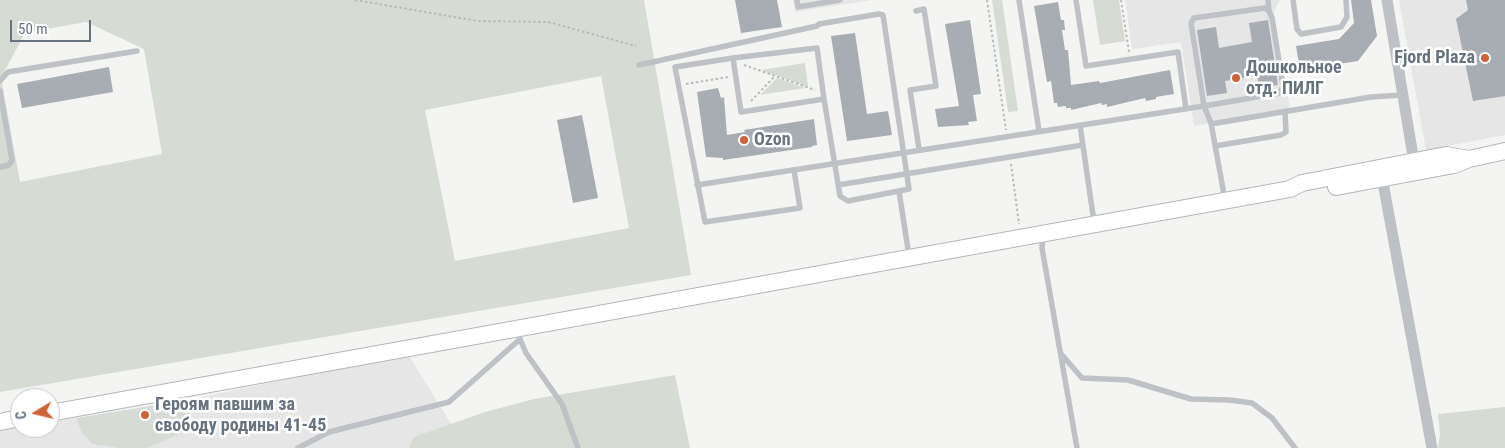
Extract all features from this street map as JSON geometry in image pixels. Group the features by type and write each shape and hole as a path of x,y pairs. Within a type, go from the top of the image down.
{"street":[{"path":"1387,0 1414,162"},
{"path":"60,410 521,333 1021,236 1290,189 1301,192 1381,174 1454,165 1469,158 1505,151"},
{"path":"1381,174 1414,162 1446,156 1469,158"},
{"path":"1381,174 1432,448"}],"lane":[{"path":"797,0 798,7 840,0"},
{"path":"1019,0 1039,131"},
{"path":"1076,0 1086,66 1178,52 1186,109"},
{"path":"697,185 1277,94 1283,90 1268,0"},
{"path":"1293,0 1297,29 1301,34 1341,27 1348,17 1346,0"},
{"path":"1226,200 1211,124 1204,106 1191,26 1192,20 1260,8 1269,11"},
{"path":"916,11 924,9 936,86 910,90 919,149"},
{"path":"640,65 817,26 819,24 879,14 883,15 909,189 848,201 840,196 817,48 675,67 704,222 800,208 794,170"},
{"path":"0,80 8,72 137,51"},
{"path":"733,60 741,111 824,96"},
{"path":"0,91 12,160 9,165 0,167"},
{"path":"1211,124 1371,97 1402,95"},
{"path":"1215,146 1280,135 1286,132 1284,112"},
{"path":"1080,125 1095,224"},
{"path":"838,185 1083,145"},
{"path":"899,191 910,258"},
{"path":"1043,233 1042,248 1077,448"},
{"path":"298,448 329,432 449,402 521,333 562,404 578,448"},
{"path":"1062,355 1082,378 1128,380 1191,399 1252,403 1272,418 1295,448"}],"path":[{"path":"355,0 478,21 548,22 636,46"},
{"path":"987,0 1006,136"},
{"path":"1121,0 1130,59"},
{"path":"733,60 824,96"},
{"path":"678,85 736,76"},
{"path":"741,111 775,76"},
{"path":"1010,158 1021,236"}],"shaded area":[{"path":"0,0 644,0 691,275 24,388 10,388 10,390 0,392","holes":["86,22 144,49 162,154 20,182 1,78 25,33","601,76 629,228 455,261 425,110"]},
{"path":"793,0 871,0 795,12"},
{"path":"992,0 1002,0 1018,111 1008,112"},
{"path":"1093,0 1119,0 1125,41 1100,45"},
{"name":"Дошкольное отд. ПИЛГ","path":"1125,0 1280,0 1274,12 1290,110 1194,126 1181,42 1132,49"},
{"path":"1399,0 1505,0 1505,135 1426,150"},
{"path":"805,63 808,87 761,70"},
{"path":"777,78 805,88 760,95"},
{"path":"408,354 451,424 472,448 148,448 179,433 187,413 187,400"},
{"path":"675,375 690,448 409,448 414,437 485,412 534,399"},
{"path":"187,400 187,413 179,434 148,448 118,448 92,444 82,433 76,418"},
{"path":"1505,407 1505,448 1438,448 1440,435 1438,414"},
{"path":"76,418 82,433 92,444 118,448 0,448 0,431 10,429 10,438 60,438 60,420"}],"building":[{"path":"735,0 777,0 782,27 741,33"},
{"path":"1351,0 1371,0 1377,36 1358,61 1300,70 1296,46 1339,39 1354,23"},
{"name":"Fjord Plaza","path":"1466,0 1505,0 1505,96 1473,101 1456,19 1468,10"},
{"path":"1058,2 1061,20 1064,20 1065,30 1062,30 1065,50 1068,50 1071,85 1099,81 1100,83 1170,70 1174,94 1146,101 1145,98 1107,107 1107,104 1102,105 1101,103 1071,110 1071,108 1066,108 1066,106 1058,107 1057,103 1054,103 1051,81 1047,82 1034,6"},
{"path":"970,20 981,94 973,95 977,121 968,122 969,125 938,127 935,109 959,106 945,24"},
{"path":"1268,20 1278,85 1259,88 1257,76 1225,81 1227,93 1207,96 1197,30 1216,27 1219,48 1252,42 1249,23"},
{"path":"855,33 867,114 888,111 892,135 847,141 831,36"},
{"path":"109,67 113,92 22,108 17,84"},
{"path":"718,88 721,98 724,97 727,135 745,132 744,130 814,119 817,145 723,160 723,158 706,157 697,92"},
{"path":"582,115 598,198 573,203 557,120"}],"place":[{"name":"Fjord Plaza","path":"1485,58"},
{"name":"Дошкольное отд. ПИЛГ","path":"1236,78"},
{"name":"Ozon","path":"744,140"},
{"name":"Героям павшим за свободу родины 41-45","path":"145,415"}]}
